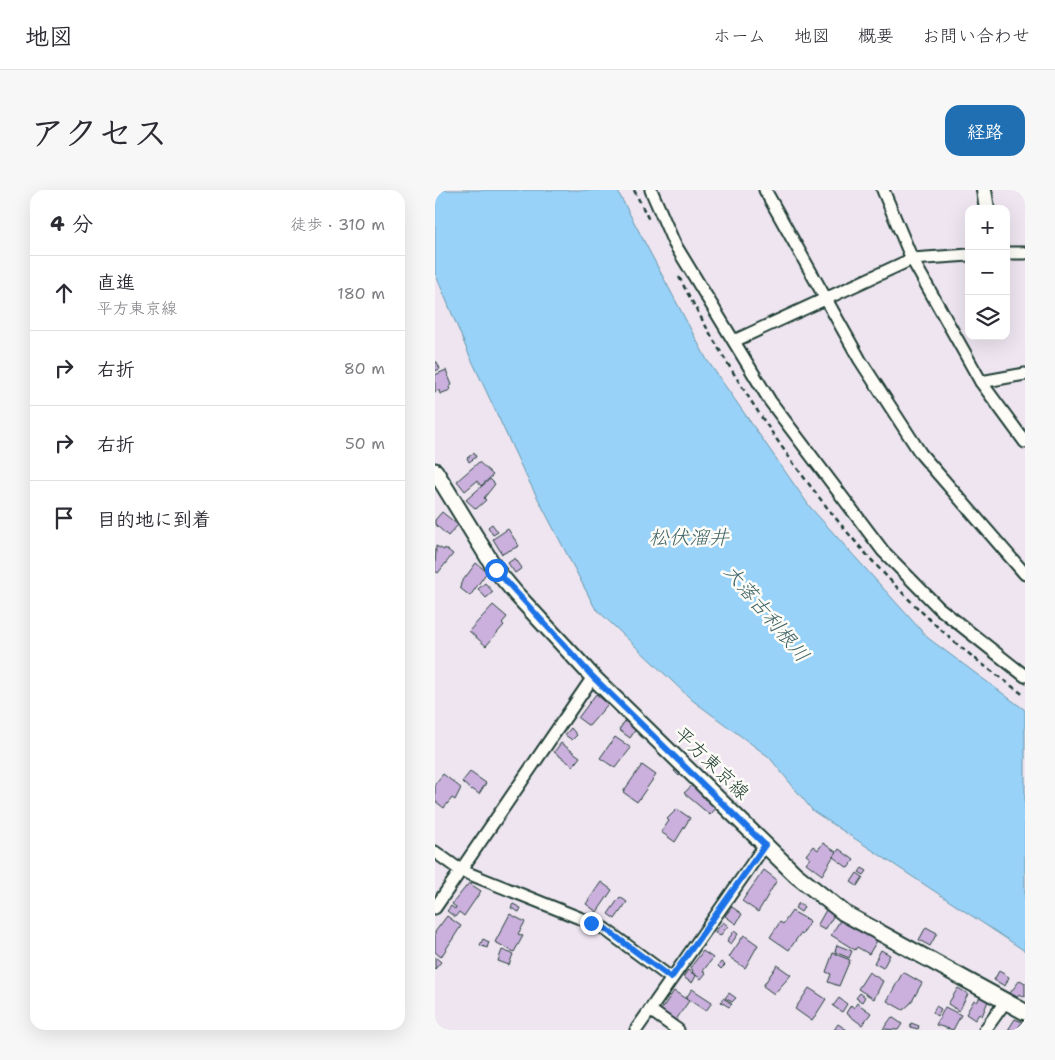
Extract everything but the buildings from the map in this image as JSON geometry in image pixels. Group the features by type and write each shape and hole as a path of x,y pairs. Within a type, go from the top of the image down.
{"main road":[{"name":"平方東京線","path":"436,478 496,570 593,677 796,875 844,913 1025,1012"}],"street":[{"path":"651,190 675,243 771,401 883,551 939,608 1025,676"},
{"path":"765,190 771,204 827,298 860,360 921,454 1025,574"},
{"path":"883,190 911,259 981,382 1025,442"},
{"path":"984,190 986,205"},
{"path":"1010,253 1025,253"},
{"path":"734,341 911,259 965,255"},
{"path":"981,382 1025,374"},
{"path":"435,908 521,786 593,677"},
{"path":"636,1030 765,845"},
{"path":"435,852 460,870 603,927 671,978"},
{"path":"985,1030 1005,1002"},
{"path":"649,1010 678,1030"}],"water":[{"name":"松伏溜井","path":"435,190 617,190 707,360 810,507 928,638 1025,710 1025,951 813,811 769,757 692,700 595,608 523,470 467,350 435,273"}],"route":[{"path":"496,570 593,677 765,845 671,978 603,927 591,923"}],"water label":[{"name":"大落古利根川","path":"767,613"}]}
